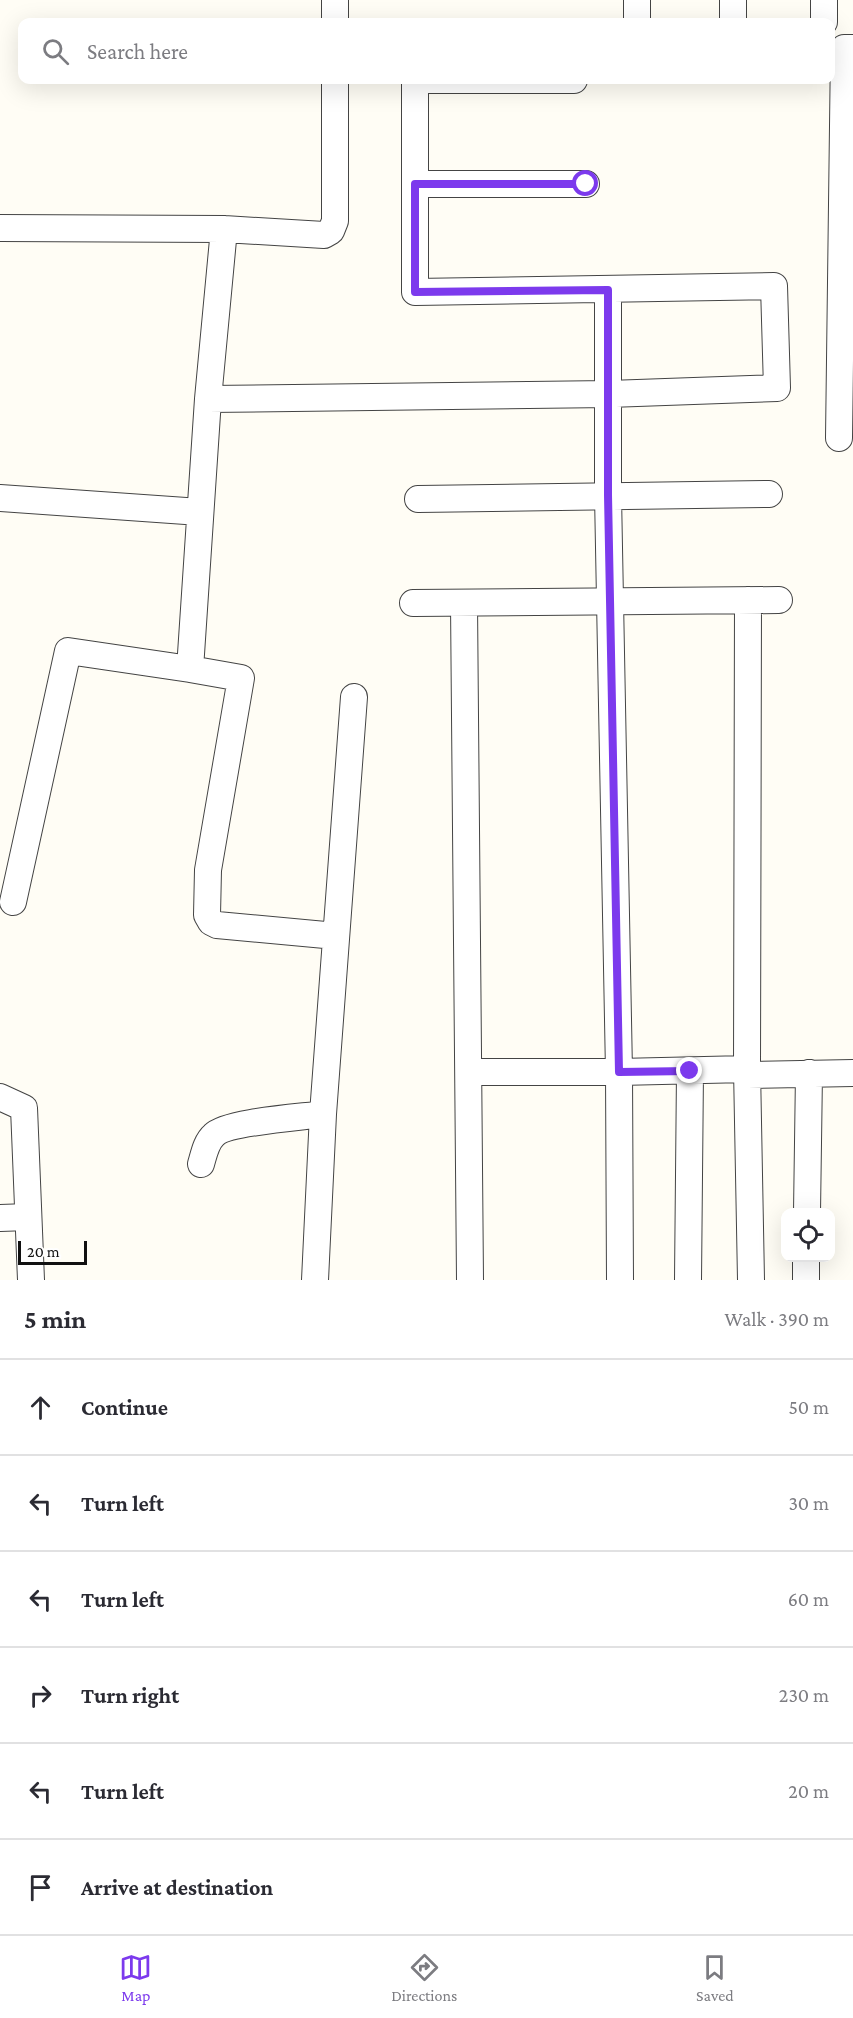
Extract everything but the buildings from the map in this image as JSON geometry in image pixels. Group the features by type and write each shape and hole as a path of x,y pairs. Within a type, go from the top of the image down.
{"street":[{"path":"335,0 335,18"},
{"path":"637,0 637,18"},
{"path":"733,0 733,18"},
{"path":"824,0 824,18"},
{"path":"839,438 843,46"},
{"path":"0,228 224,229 324,235 331,231 335,221 335,84"},
{"path":"208,399 609,394 777,387 774,286 415,292 415,84"},
{"path":"415,184 586,184"},
{"path":"190,669 208,399 224,229"},
{"path":"608,290 608,495 619,1072 620,1280"},
{"path":"418,499 769,494"},
{"path":"0,498 200,512"},
{"path":"748,600 748,1072 751,1280"},
{"path":"413,603 778,600"},
{"path":"464,603 470,1280"},
{"path":"13,902 68,651 241,678 208,870 207,915 210,922 216,925 336,936"},
{"path":"315,1280 323,1114 354,697"},
{"path":"688,1280 690,1071"},
{"path":"469,1072 853,1073"},
{"path":"807,1208 809,1073"},
{"path":"0,1097 24,1108 31,1280"},
{"path":"201,1164 206,1148 215,1133 235,1126 323,1114"},
{"path":"0,1218 28,1217"},
{"path":"806,1262 806,1280"}],"route":[{"path":"586,184 415,184 415,292 608,290 608,495 619,1072 690,1071"}]}
